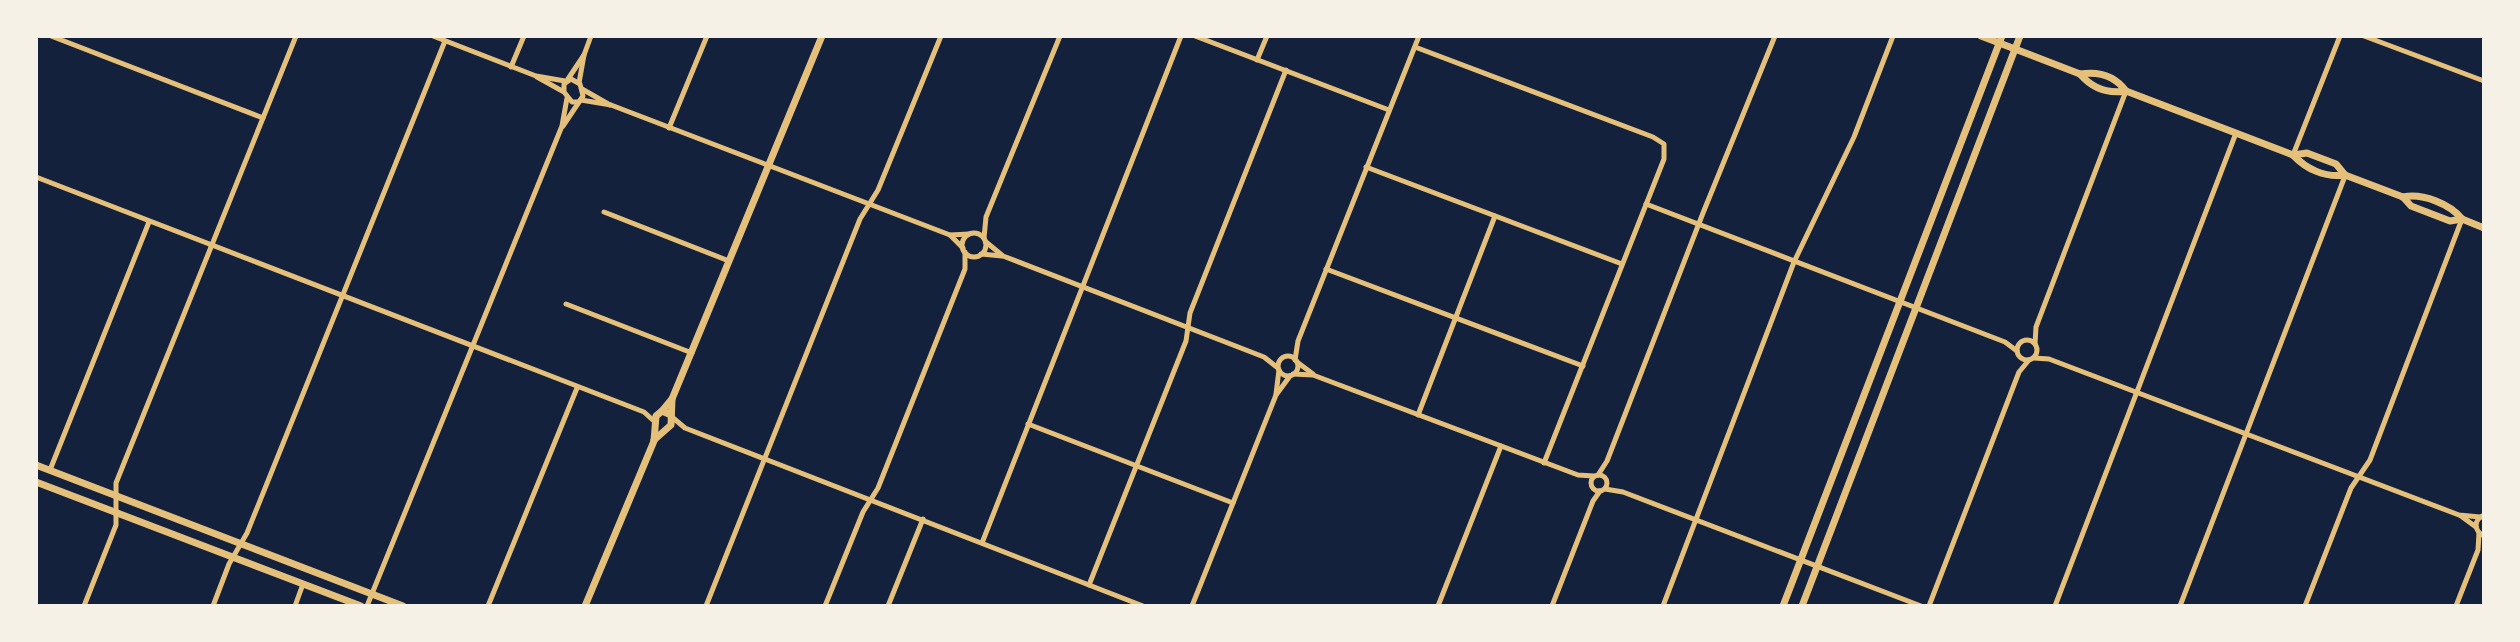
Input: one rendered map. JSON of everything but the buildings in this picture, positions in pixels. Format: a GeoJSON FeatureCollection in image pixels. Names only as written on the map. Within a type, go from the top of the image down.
{"type":"FeatureCollection","features":[{"type":"Feature","properties":{"kind":"main road"},"geometry":{"type":"LineString","coordinates":[[654,441],[655,423],[672,399],[692,353],[822,36]]}},
{"type":"Feature","properties":{"kind":"main road"},"geometry":{"type":"LineString","coordinates":[[1981,36],[2000,39],[2015,49],[2080,74],[2089,84],[2114,93],[2126,91],[2293,155],[2302,165],[2332,177],[2345,175],[2403,197],[2411,206],[2450,221],[2462,219],[2484,228]]}},
{"type":"Feature","properties":{"kind":"main road"},"geometry":{"type":"LineString","coordinates":[[1802,606],[2020,36]]}},
{"type":"Feature","properties":{"kind":"main road"},"geometry":{"type":"LineString","coordinates":[[1783,606],[2000,39]]}},
{"type":"Feature","properties":{"kind":"main road"},"geometry":{"type":"LineString","coordinates":[[2080,74],[2095,72],[2118,81],[2126,91]]}},
{"type":"Feature","properties":{"kind":"main road"},"geometry":{"type":"LineString","coordinates":[[2293,155],[2307,153],[2336,164],[2345,175]]}},
{"type":"Feature","properties":{"kind":"main road"},"geometry":{"type":"LineString","coordinates":[[585,606],[654,441],[672,422],[672,399]]}},
{"type":"Feature","properties":{"kind":"main road"},"geometry":{"type":"LineString","coordinates":[[660,412],[671,416]]}},
{"type":"Feature","properties":{"kind":"main road"},"geometry":{"type":"LineString","coordinates":[[655,423],[665,428]]}},
{"type":"Feature","properties":{"kind":"main road"},"geometry":{"type":"LineString","coordinates":[[36,465],[403,606]]}},
{"type":"Feature","properties":{"kind":"main road"},"geometry":{"type":"LineString","coordinates":[[36,482],[364,606]]}},
{"type":"Feature","properties":{"kind":"street"},"geometry":{"type":"LineString","coordinates":[[51,36],[263,118]]}},
{"type":"Feature","properties":{"kind":"street"},"geometry":{"type":"LineString","coordinates":[[84,606],[116,525],[116,483],[296,36]]}},
{"type":"Feature","properties":{"kind":"street"},"geometry":{"type":"LineString","coordinates":[[433,36],[536,76],[574,79],[611,105],[950,235],[971,234],[985,240],[1003,256]]}},
{"type":"Feature","properties":{"kind":"street"},"geometry":{"type":"LineString","coordinates":[[511,67],[524,36]]}},
{"type":"Feature","properties":{"kind":"street"},"geometry":{"type":"LineString","coordinates":[[364,606],[372,594],[562,126],[580,101],[584,55],[591,36]]}},
{"type":"Feature","properties":{"kind":"street"},"geometry":{"type":"LineString","coordinates":[[669,128],[707,36]]}},
{"type":"Feature","properties":{"kind":"street"},"geometry":{"type":"LineString","coordinates":[[706,606],[860,219],[878,190],[941,36]]}},
{"type":"Feature","properties":{"kind":"street"},"geometry":{"type":"LineString","coordinates":[[965,269],[964,240],[986,217],[1060,36]]}},
{"type":"Feature","properties":{"kind":"street"},"geometry":{"type":"LineString","coordinates":[[982,543],[1181,36]]}},
{"type":"Feature","properties":{"kind":"street"},"geometry":{"type":"LineString","coordinates":[[1195,36],[1389,110]]}},
{"type":"Feature","properties":{"kind":"street"},"geometry":{"type":"LineString","coordinates":[[1257,60],[1267,36]]}},
{"type":"Feature","properties":{"kind":"street"},"geometry":{"type":"LineString","coordinates":[[1192,606],[1276,395],[1297,369],[1298,341],[1419,36]]}},
{"type":"Feature","properties":{"kind":"street"},"geometry":{"type":"LineString","coordinates":[[1552,606],[1593,501],[1604,485],[1607,461],[1775,36]]}},
{"type":"Feature","properties":{"kind":"street"},"geometry":{"type":"LineString","coordinates":[[1663,606],[1794,262],[1858,127],[1893,36]]}},
{"type":"Feature","properties":{"kind":"street"},"geometry":{"type":"LineString","coordinates":[[2293,155],[2340,36]]}},
{"type":"Feature","properties":{"kind":"street"},"geometry":{"type":"LineString","coordinates":[[2364,36],[2484,81]]}},
{"type":"Feature","properties":{"kind":"street"},"geometry":{"type":"LineString","coordinates":[[213,606],[445,41]]}},
{"type":"Feature","properties":{"kind":"street"},"geometry":{"type":"LineString","coordinates":[[1415,47],[1663,142],[1664,159],[1544,463]]}},
{"type":"Feature","properties":{"kind":"street"},"geometry":{"type":"LineString","coordinates":[[562,126],[566,80],[584,55]]}},
{"type":"Feature","properties":{"kind":"street"},"geometry":{"type":"LineString","coordinates":[[1089,585],[1186,341],[1190,313],[1286,70]]}},
{"type":"Feature","properties":{"kind":"street"},"geometry":{"type":"LineString","coordinates":[[536,76],[572,102],[611,105]]}},
{"type":"Feature","properties":{"kind":"street"},"geometry":{"type":"LineString","coordinates":[[1929,606],[2019,372],[2031,359],[2036,346],[2036,327],[2126,91]]}},
{"type":"Feature","properties":{"kind":"street"},"geometry":{"type":"LineString","coordinates":[[2055,606],[2236,133]]}},
{"type":"Feature","properties":{"kind":"street"},"geometry":{"type":"LineString","coordinates":[[1366,167],[1622,264]]}},
{"type":"Feature","properties":{"kind":"street"},"geometry":{"type":"LineString","coordinates":[[2180,606],[2345,175]]}},
{"type":"Feature","properties":{"kind":"street"},"geometry":{"type":"LineString","coordinates":[[36,177],[577,388],[644,412],[660,412]]}},
{"type":"Feature","properties":{"kind":"street"},"geometry":{"type":"LineString","coordinates":[[1646,204],[2005,342],[2018,354],[2031,359],[2049,359],[2461,516],[2480,532]]}},
{"type":"Feature","properties":{"kind":"street"},"geometry":{"type":"LineString","coordinates":[[604,212],[729,261]]}},
{"type":"Feature","properties":{"kind":"street"},"geometry":{"type":"LineString","coordinates":[[1418,415],[1495,216]]}},
{"type":"Feature","properties":{"kind":"street"},"geometry":{"type":"LineString","coordinates":[[825,606],[863,512],[878,488],[965,269],[985,249],[986,217]]}},
{"type":"Feature","properties":{"kind":"street"},"geometry":{"type":"LineString","coordinates":[[2305,606],[2351,488],[2370,460],[2462,219]]}},
{"type":"Feature","properties":{"kind":"street"},"geometry":{"type":"LineString","coordinates":[[50,470],[149,222]]}},
{"type":"Feature","properties":{"kind":"street"},"geometry":{"type":"LineString","coordinates":[[950,235],[964,250],[978,255],[1003,256],[1264,357],[1283,375],[1313,375]]}},
{"type":"Feature","properties":{"kind":"street"},"geometry":{"type":"LineString","coordinates":[[1326,269],[1583,366]]}},
{"type":"Feature","properties":{"kind":"street"},"geometry":{"type":"LineString","coordinates":[[566,304],[692,353]]}},
{"type":"Feature","properties":{"kind":"street"},"geometry":{"type":"LineString","coordinates":[[2019,372],[2018,354],[2023,341],[2036,327]]}},
{"type":"Feature","properties":{"kind":"street"},"geometry":{"type":"LineString","coordinates":[[1276,395],[1278,369],[1298,341]]}},
{"type":"Feature","properties":{"kind":"street"},"geometry":{"type":"LineString","coordinates":[[2005,342],[2023,341],[2036,346],[2049,359]]}},
{"type":"Feature","properties":{"kind":"street"},"geometry":{"type":"LineString","coordinates":[[1264,357],[1284,357],[1296,361],[1313,375],[1544,463],[1581,476],[1596,476],[1604,485]]}},
{"type":"Feature","properties":{"kind":"street"},"geometry":{"type":"LineString","coordinates":[[488,606],[577,388]]}},
{"type":"Feature","properties":{"kind":"street"},"geometry":{"type":"LineString","coordinates":[[644,412],[655,423]]}},
{"type":"Feature","properties":{"kind":"street"},"geometry":{"type":"LineString","coordinates":[[671,416],[685,428],[1143,606]]}},
{"type":"Feature","properties":{"kind":"street"},"geometry":{"type":"LineString","coordinates":[[1028,424],[1233,503]]}},
{"type":"Feature","properties":{"kind":"street"},"geometry":{"type":"LineString","coordinates":[[665,428],[685,428]]}},
{"type":"Feature","properties":{"kind":"street"},"geometry":{"type":"LineString","coordinates":[[1438,606],[1501,446]]}},
{"type":"Feature","properties":{"kind":"street"},"geometry":{"type":"LineString","coordinates":[[1593,501],[1592,486],[1607,461]]}},
{"type":"Feature","properties":{"kind":"street"},"geometry":{"type":"LineString","coordinates":[[1581,476],[1592,486],[1604,485],[1921,606]]}},
{"type":"Feature","properties":{"kind":"street"},"geometry":{"type":"LineString","coordinates":[[2456,606],[2478,550],[2482,516],[2461,516]]}},
{"type":"Feature","properties":{"kind":"street"},"geometry":{"type":"LineString","coordinates":[[888,606],[923,519]]}},
{"type":"Feature","properties":{"kind":"street"},"geometry":{"type":"LineString","coordinates":[[2478,550],[2484,544]]}},
{"type":"Feature","properties":{"kind":"street"},"geometry":{"type":"LineString","coordinates":[[295,606],[303,584]]}}]}
